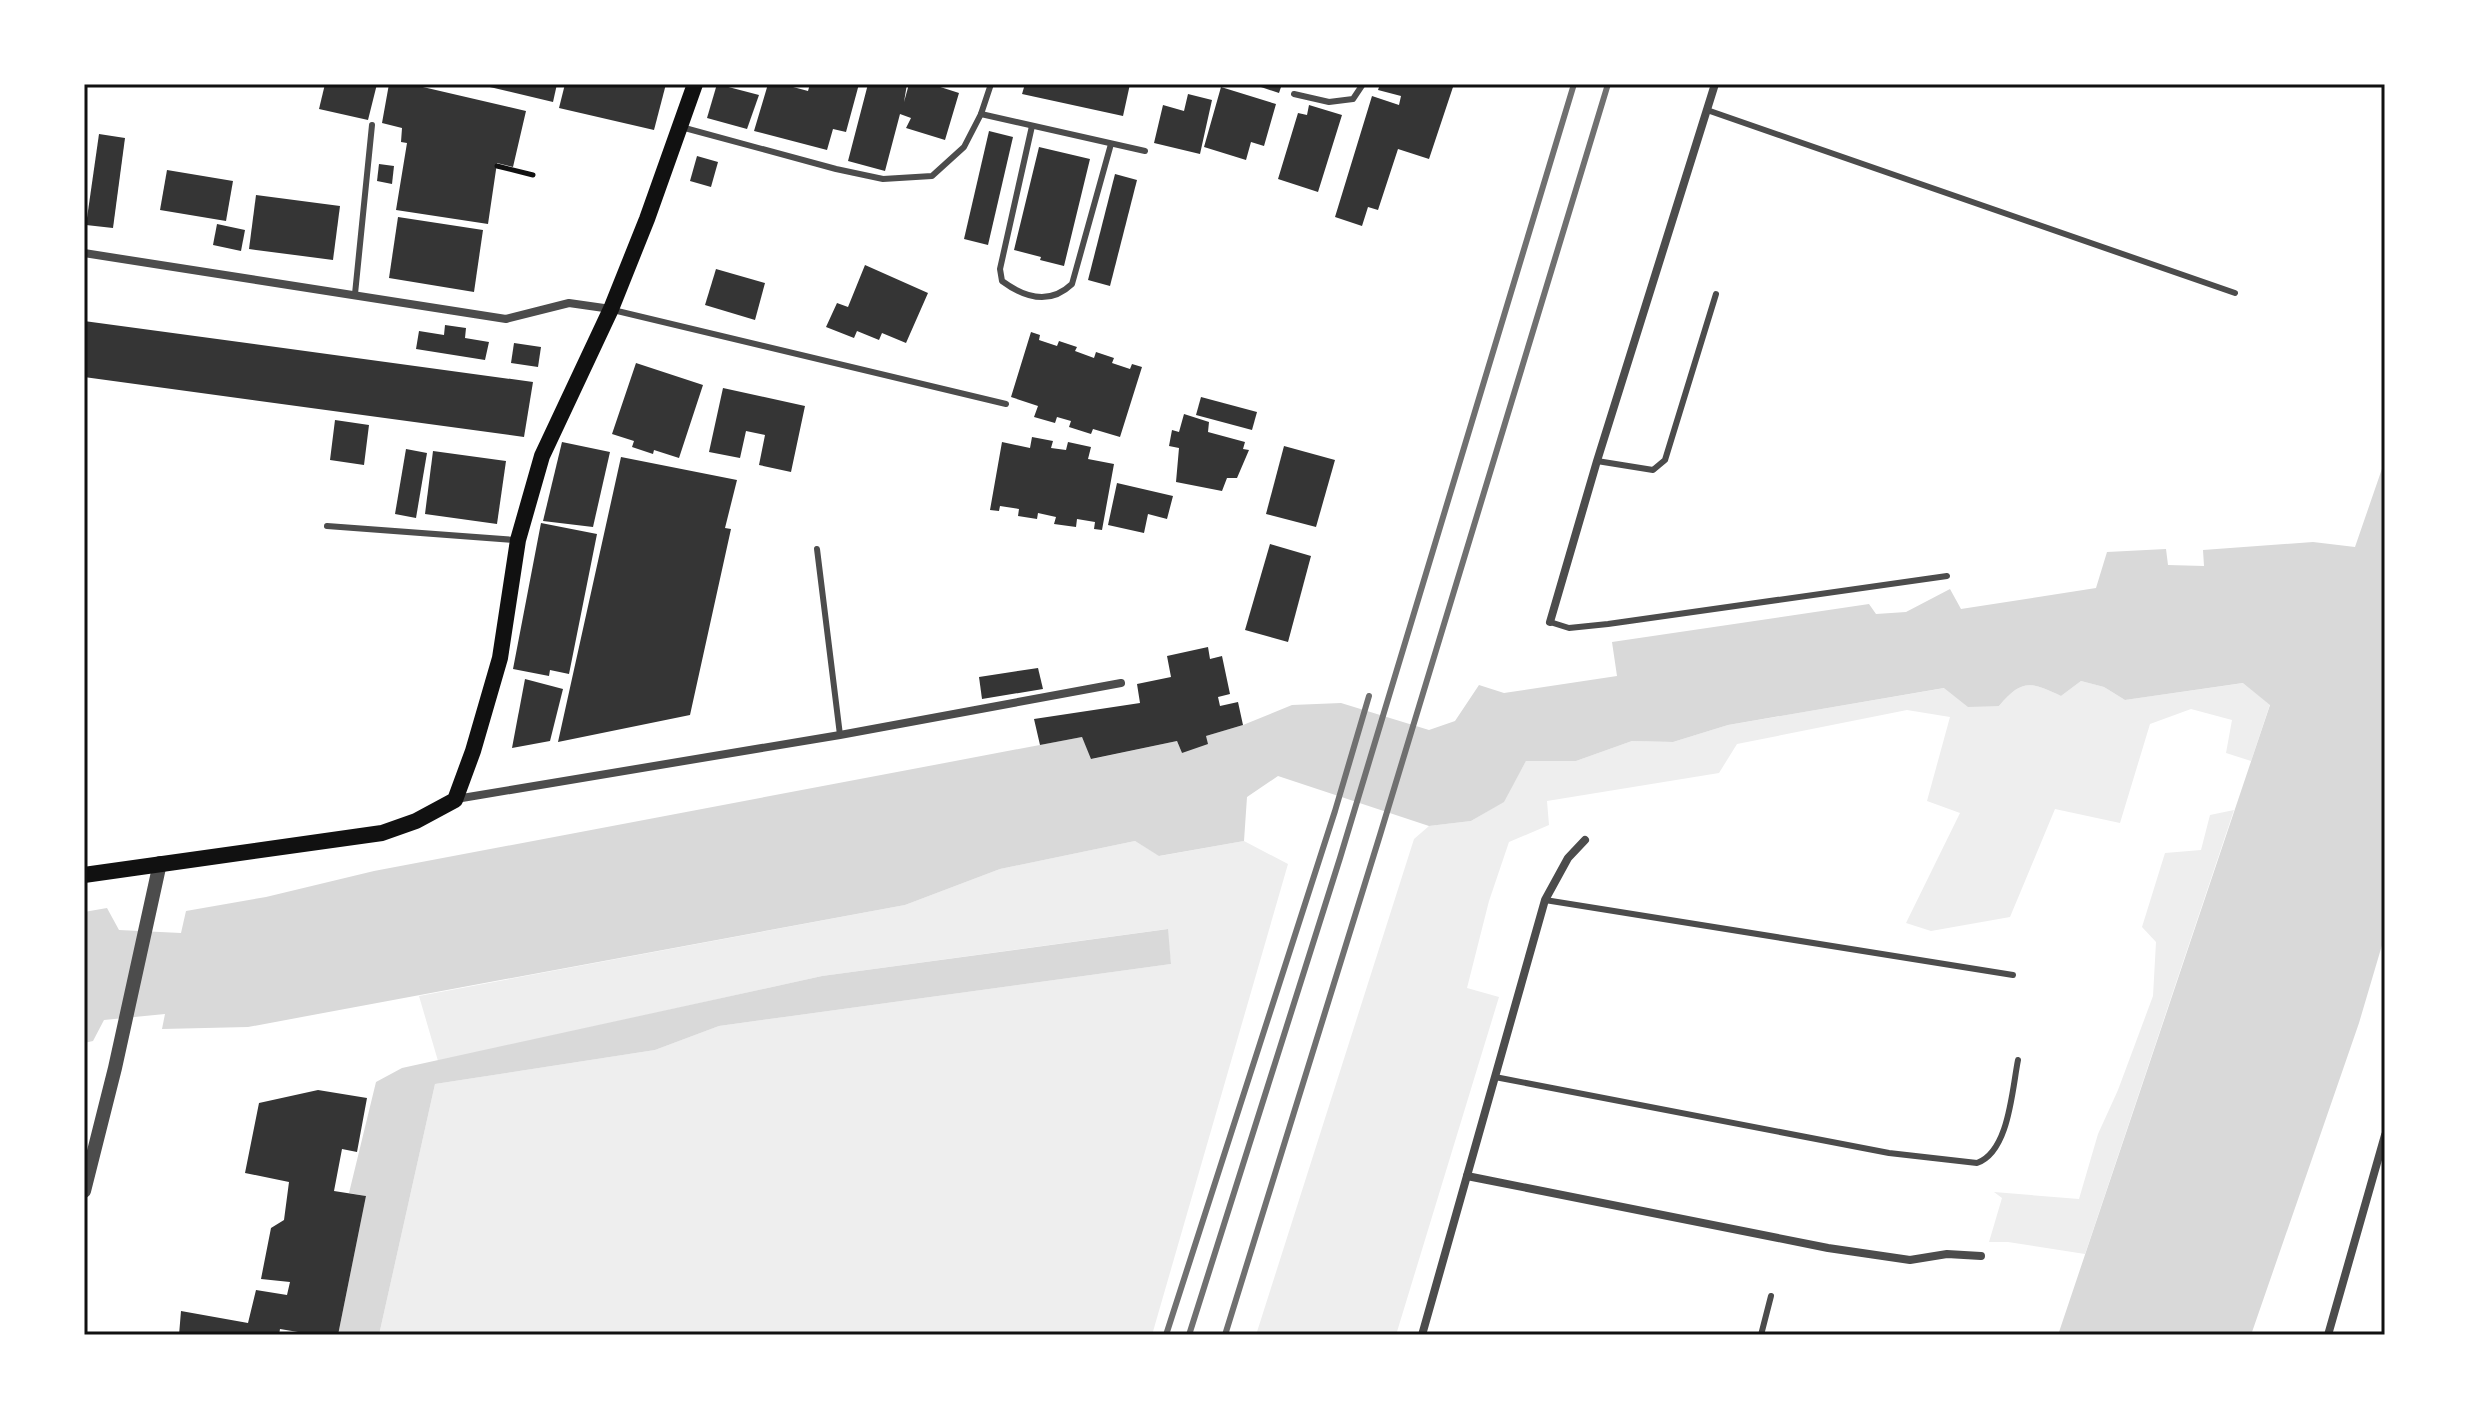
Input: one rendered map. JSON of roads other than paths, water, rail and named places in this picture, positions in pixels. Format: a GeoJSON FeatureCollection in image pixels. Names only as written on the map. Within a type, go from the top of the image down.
{"type":"FeatureCollection","features":[{"type":"Feature","properties":{"kind":"main road"},"geometry":{"type":"LineString","coordinates":[[84,875],[382,833],[416,821],[455,800],[500,658],[518,540],[542,456],[611,309],[695,84]]}},
{"type":"Feature","properties":{"kind":"street"},"geometry":{"type":"LineString","coordinates":[[1550,622],[1715,84]]}},
{"type":"Feature","properties":{"kind":"street"},"geometry":{"type":"LineString","coordinates":[[84,253],[506,319],[569,303],[611,309]]}},
{"type":"Feature","properties":{"kind":"street"},"geometry":{"type":"LineString","coordinates":[[455,800],[840,735],[1121,683]]}},
{"type":"Feature","properties":{"kind":"street"},"geometry":{"type":"LineString","coordinates":[[1422,1335],[1545,900],[1568,858],[1585,840]]}},
{"type":"Feature","properties":{"kind":"street"},"geometry":{"type":"LineString","coordinates":[[84,1191],[115,1068],[160,863]]}},
{"type":"Feature","properties":{"kind":"street"},"geometry":{"type":"LineString","coordinates":[[2328,1335],[2385,1135]]}},
{"type":"Feature","properties":{"kind":"street"},"geometry":{"type":"LineString","coordinates":[[1467,1176],[1828,1248],[1910,1260],[1947,1254],[1981,1256]]}},
{"type":"Feature","properties":{"kind":"lane"},"geometry":{"type":"LineString","coordinates":[[681,127],[883,179],[932,176],[964,147],[981,114],[991,84]]}},
{"type":"Feature","properties":{"kind":"lane"},"geometry":{"type":"LineString","coordinates":[[1294,94],[1329,102],[1353,99],[1363,84]]}},
{"type":"Feature","properties":{"kind":"lane"},"geometry":{"type":"LineString","coordinates":[[1707,110],[2235,293]]}},
{"type":"Feature","properties":{"kind":"lane"},"geometry":{"type":"LineString","coordinates":[[981,114],[1145,151]]}},
{"type":"Feature","properties":{"kind":"lane"},"geometry":{"type":"LineString","coordinates":[[355,294],[372,125]]}},
{"type":"Feature","properties":{"kind":"lane"},"geometry":{"type":"LineString","coordinates":[[1032,126],[1000,269],[1002,281],[1016,292],[1042,299],[1062,293],[1072,284],[1111,144]]}},
{"type":"Feature","properties":{"kind":"lane"},"geometry":{"type":"LineString","coordinates":[[1597,461],[1653,470],[1665,460],[1716,294]]}},
{"type":"Feature","properties":{"kind":"lane"},"geometry":{"type":"LineString","coordinates":[[611,309],[1006,404]]}},
{"type":"Feature","properties":{"kind":"lane"},"geometry":{"type":"LineString","coordinates":[[327,526],[518,540]]}},
{"type":"Feature","properties":{"kind":"lane"},"geometry":{"type":"LineString","coordinates":[[817,549],[840,735]]}},
{"type":"Feature","properties":{"kind":"lane"},"geometry":{"type":"LineString","coordinates":[[1550,622],[1569,628],[1608,624],[1947,576]]}},
{"type":"Feature","properties":{"kind":"lane"},"geometry":{"type":"LineString","coordinates":[[1545,900],[2013,975]]}},
{"type":"Feature","properties":{"kind":"lane"},"geometry":{"type":"LineString","coordinates":[[1495,1077],[1889,1153],[1977,1163],[1989,1157],[1999,1146],[2018,1060]]}},
{"type":"Feature","properties":{"kind":"lane"},"geometry":{"type":"LineString","coordinates":[[1761,1335],[1771,1296]]}},
{"type":"Feature","properties":{"kind":"railway"},"geometry":{"type":"LineString","coordinates":[[1189,1335],[1340,858],[1574,84]]}},
{"type":"Feature","properties":{"kind":"railway"},"geometry":{"type":"LineString","coordinates":[[1225,1335],[1608,84]]}},
{"type":"Feature","properties":{"kind":"railway"},"geometry":{"type":"LineString","coordinates":[[1166,1335],[1335,811],[1369,696]]}}]}
